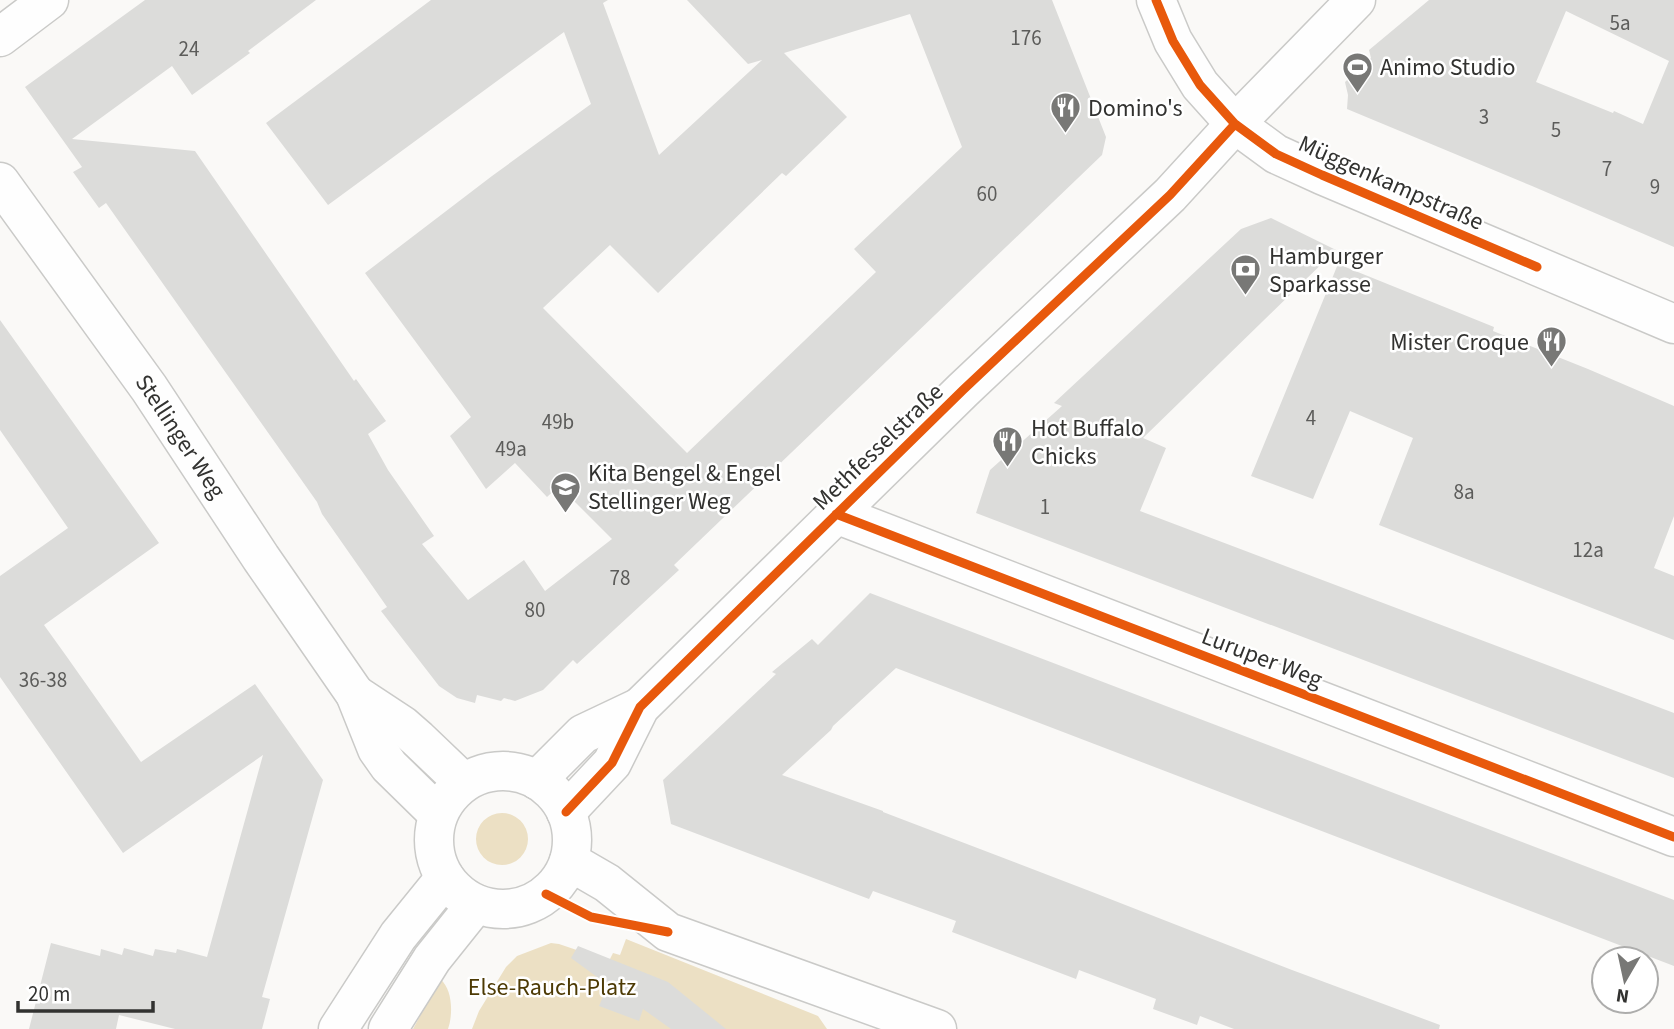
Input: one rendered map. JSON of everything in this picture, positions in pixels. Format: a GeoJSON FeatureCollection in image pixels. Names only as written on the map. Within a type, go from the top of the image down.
{"type":"FeatureCollection","features":[{"type":"Feature","properties":{"kind":"street"},"geometry":{"type":"LineString","coordinates":[[0,37],[49,0]]}},
{"type":"Feature","properties":{"kind":"street","name":"Müggenkampstraße"},"geometry":{"type":"LineString","coordinates":[[1156,0],[1173,41],[1200,85],[1235,124],[1276,154],[1322,176],[1674,324]]}},
{"type":"Feature","properties":{"kind":"street","name":"Methfesselstraße"},"geometry":{"type":"LineString","coordinates":[[566,811],[612,762],[640,707],[1009,346],[1170,195],[1356,0]]}},
{"type":"Feature","properties":{"kind":"street","name":"Stellinger Weg"},"geometry":{"type":"LineString","coordinates":[[0,182],[149,388],[268,569],[355,694],[377,749],[389,766],[438,814]]}},
{"type":"Feature","properties":{"kind":"street","name":"Luruper Weg"},"geometry":{"type":"LineString","coordinates":[[836,514],[1674,837]]}},
{"type":"Feature","properties":{"kind":"street","name":"Stellinger Weg"},"geometry":{"type":"LineString","coordinates":[[355,694],[402,725],[463,782]]}},
{"type":"Feature","properties":{"kind":"street","name":"Methfesselstraße"},"geometry":{"type":"LineString","coordinates":[[537,779],[583,734],[640,707]]}},
{"type":"Feature","properties":{"kind":"street"},"geometry":{"type":"LineString","coordinates":[[519,772],[537,779],[557,796],[566,811],[572,836],[565,871],[554,887],[538,900],[528,904],[497,909],[476,904],[462,896],[439,868],[433,847],[438,814],[451,793],[463,782],[480,774],[519,772]]}},
{"type":"Feature","properties":{"kind":"street"},"geometry":{"type":"LineString","coordinates":[[569,861],[607,883],[668,932],[913,1025]]}},
{"type":"Feature","properties":{"kind":"street"},"geometry":{"type":"LineString","coordinates":[[338,1029],[398,936],[445,878]]}},
{"type":"Feature","properties":{"kind":"street"},"geometry":{"type":"LineString","coordinates":[[388,1029],[432,959],[476,904]]}},
{"type":"Feature","properties":{"kind":"green space"},"geometry":{"type":"Polygon","coordinates":[[[502,813],[521,820],[528,839],[521,858],[502,865],[483,858],[476,839],[483,820],[502,813]]]}},
{"type":"Feature","properties":{"kind":"green space","name":"Else-Rauch-Platz"},"geometry":{"type":"Polygon","coordinates":[[[626,939],[818,1016],[827,1029],[472,1029],[479,1011],[506,967],[517,956],[551,943],[609,961],[613,953],[620,955],[626,939]]]}},
{"type":"Feature","properties":{"kind":"green space"},"geometry":{"type":"Polygon","coordinates":[[[440,979],[451,1002],[448,1029],[413,1029],[440,979]]]}},
{"type":"Feature","properties":{"kind":"building"},"geometry":{"type":"Polygon","coordinates":[[[145,0],[316,0],[192,95],[172,66],[72,139],[195,151],[354,381],[356,379],[386,421],[368,434],[388,470],[434,536],[422,544],[468,600],[524,560],[545,591],[612,539],[559,486],[547,497],[515,463],[486,489],[450,436],[471,417],[365,273],[591,104],[564,32],[328,205],[266,123],[431,0],[608,0],[603,3],[659,155],[762,60],[748,64],[687,0],[1052,0],[1106,137],[1102,155],[674,565],[679,570],[577,664],[573,660],[543,690],[515,701],[504,698],[501,701],[477,695],[475,703],[457,698],[439,686],[381,611],[387,607],[322,514],[317,502],[106,203],[99,208],[73,172],[82,167],[25,87],[145,0]],[[910,14],[784,53],[847,117],[786,176],[782,173],[658,293],[610,245],[543,308],[687,453],[876,272],[854,249],[962,147],[910,14]]]}},
{"type":"Feature","properties":{"kind":"building"},"geometry":{"type":"Polygon","coordinates":[[[1429,0],[1674,0],[1674,247],[1347,109],[1345,82],[1371,58],[1369,50],[1429,0]],[[1566,11],[1536,82],[1643,124],[1669,61],[1566,11]]]}},
{"type":"Feature","properties":{"kind":"building"},"geometry":{"type":"Polygon","coordinates":[[[1271,218],[1336,250],[1143,438],[1166,448],[1140,511],[1674,713],[1674,778],[976,513],[990,470],[1062,406],[1054,403],[1241,229],[1271,218]]]}},
{"type":"Feature","properties":{"kind":"building"},"geometry":{"type":"Polygon","coordinates":[[[1338,264],[1494,327],[1493,331],[1674,406],[1674,516],[1654,568],[1674,576],[1674,640],[1379,525],[1413,438],[1350,411],[1313,499],[1251,476],[1338,264]]]}},
{"type":"Feature","properties":{"kind":"building"},"geometry":{"type":"Polygon","coordinates":[[[0,320],[159,543],[44,625],[141,762],[255,684],[323,780],[262,997],[270,999],[262,1029],[175,1029],[119,1015],[116,1029],[29,1029],[51,943],[100,956],[101,949],[122,955],[124,948],[153,956],[155,949],[176,953],[177,949],[207,957],[263,755],[123,853],[0,677],[0,576],[68,528],[0,430],[0,320]]]}},
{"type":"Feature","properties":{"kind":"building"},"geometry":{"type":"Polygon","coordinates":[[[870,593],[1674,900],[1674,966],[1660,961],[1660,945],[1619,945],[896,668],[782,775],[883,811],[1440,1025],[1439,1029],[1234,1029],[1200,1016],[1197,1025],[1153,1009],[1156,999],[1079,970],[1076,979],[952,932],[956,921],[873,891],[869,899],[671,824],[663,780],[776,674],[772,672],[812,639],[818,645],[870,593]]]}},
{"type":"Feature","properties":{"kind":"building"},"geometry":{"type":"Polygon","coordinates":[[[578,946],[668,982],[726,1029],[671,1029],[643,1009],[639,1021],[599,1006],[608,985],[571,958],[578,946]]]}},
{"type":"Feature","properties":{"kind":"cycle path"},"geometry":{"type":"LineString","coordinates":[[1156,0],[1173,41],[1200,85],[1235,124],[1276,154],[1537,267]]}},
{"type":"Feature","properties":{"kind":"cycle path"},"geometry":{"type":"LineString","coordinates":[[566,812],[612,763],[640,707],[963,390],[1170,195],[1235,124]]}},
{"type":"Feature","properties":{"kind":"cycle path"},"geometry":{"type":"LineString","coordinates":[[836,514],[1674,837]]}},
{"type":"Feature","properties":{"kind":"cycle path"},"geometry":{"type":"LineString","coordinates":[[546,894],[591,917],[668,932]]}},
{"type":"Feature","properties":{"kind":"place","name":"Animo Studio"},"geometry":{"type":"Point","coordinates":[1357,94]}},
{"type":"Feature","properties":{"kind":"place","name":"Domino's"},"geometry":{"type":"Point","coordinates":[1065,135]}},
{"type":"Feature","properties":{"kind":"place","name":"Hamburger Sparkasse"},"geometry":{"type":"Point","coordinates":[1246,297]}},
{"type":"Feature","properties":{"kind":"place","name":"Mister Croque"},"geometry":{"type":"Point","coordinates":[1552,369]}},
{"type":"Feature","properties":{"kind":"place","name":"Hot Buffalo Chicks"},"geometry":{"type":"Point","coordinates":[1008,469]}},
{"type":"Feature","properties":{"kind":"place","name":"Kita Bengel & Engel Stellinger Weg"},"geometry":{"type":"Point","coordinates":[565,514]}}]}
